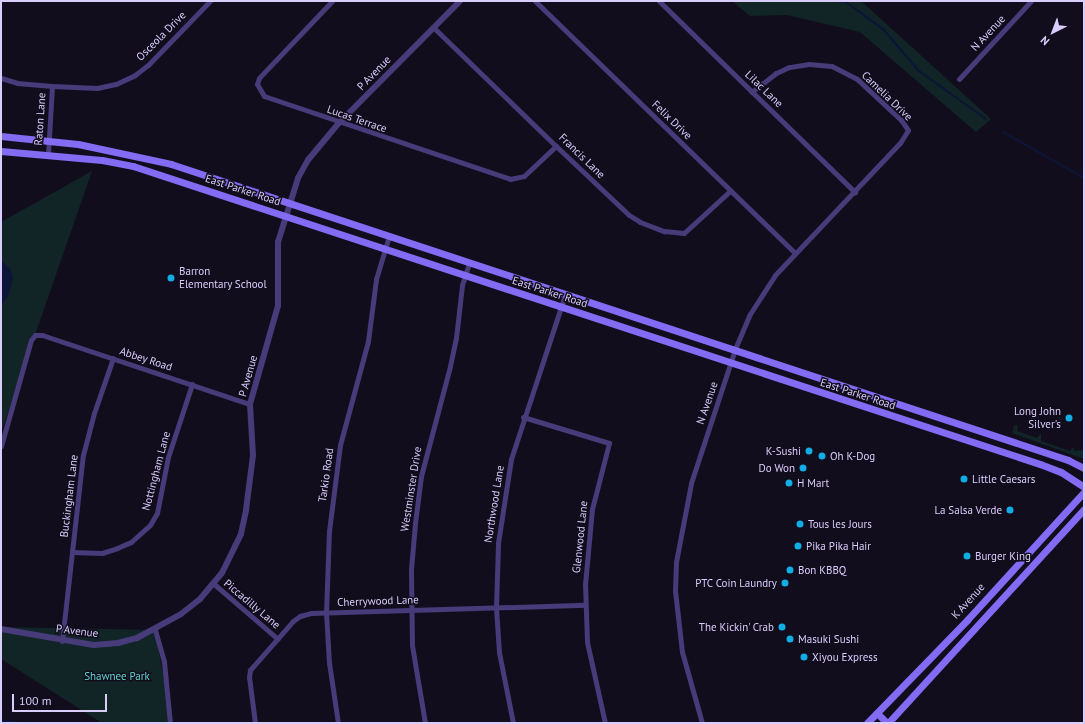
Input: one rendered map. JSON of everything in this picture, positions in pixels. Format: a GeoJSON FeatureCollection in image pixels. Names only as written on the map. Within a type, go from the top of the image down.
{"type":"FeatureCollection","features":[{"type":"Feature","properties":{"kind":"main road","name":"East Parker Road"},"geometry":{"type":"LineString","coordinates":[[1,136],[48,140],[166,162],[290,202],[565,295],[735,349],[1004,438],[1068,460],[1084,468]]}},
{"type":"Feature","properties":{"kind":"main road","name":"East Parker Road"},"geometry":{"type":"LineString","coordinates":[[1,151],[102,160],[133,166],[920,426],[1055,469],[1084,487]]}},
{"type":"Feature","properties":{"kind":"main road"},"geometry":{"type":"LineString","coordinates":[[637,332],[641,319]]}},
{"type":"Feature","properties":{"kind":"main road"},"geometry":{"type":"LineString","coordinates":[[838,399],[843,385]]}},
{"type":"Feature","properties":{"kind":"main road"},"geometry":{"type":"LineString","coordinates":[[920,426],[924,412]]}},
{"type":"Feature","properties":{"kind":"main road"},"geometry":{"type":"LineString","coordinates":[[1000,452],[1004,438]]}},
{"type":"Feature","properties":{"kind":"main road","name":"K Avenue"},"geometry":{"type":"LineString","coordinates":[[867,723],[967,620],[1084,492]]}},
{"type":"Feature","properties":{"kind":"main road"},"geometry":{"type":"LineString","coordinates":[[877,713],[888,723],[1084,509]]}},
{"type":"Feature","properties":{"kind":"main road"},"geometry":{"type":"LineString","coordinates":[[967,620],[976,627]]}},
{"type":"Feature","properties":{"kind":"street","name":"Osceola Drive"},"geometry":{"type":"LineString","coordinates":[[1,78],[17,83],[52,86],[97,88],[116,84],[135,75],[210,1]]}},
{"type":"Feature","properties":{"kind":"street","name":"Lucas Terrace"},"geometry":{"type":"LineString","coordinates":[[332,1],[265,71],[257,84],[259,91],[270,100],[338,124],[510,179],[524,176],[556,146]]}},
{"type":"Feature","properties":{"kind":"street","name":"P Avenue"},"geometry":{"type":"LineString","coordinates":[[1,629],[23,631],[62,641],[94,645],[118,643],[155,630],[181,614],[214,584],[233,553],[246,510],[254,447],[250,404],[278,306],[278,242],[285,216],[305,164],[338,124],[460,1]]}},
{"type":"Feature","properties":{"kind":"street","name":"Felix Drive"},"geometry":{"type":"LineString","coordinates":[[535,1],[795,253]]}},
{"type":"Feature","properties":{"kind":"street","name":"Lilac Lane"},"geometry":{"type":"LineString","coordinates":[[659,1],[855,192]]}},
{"type":"Feature","properties":{"kind":"street","name":"N Avenue"},"geometry":{"type":"LineString","coordinates":[[959,79],[1031,1]]}},
{"type":"Feature","properties":{"kind":"street","name":"Francis Lane"},"geometry":{"type":"LineString","coordinates":[[434,27],[629,215],[664,231],[684,233],[730,191]]}},
{"type":"Feature","properties":{"kind":"street","name":"Camelia Drive"},"geometry":{"type":"LineString","coordinates":[[752,92],[776,72],[789,67],[817,64],[841,70],[857,79],[907,127],[907,134],[900,143]]}},
{"type":"Feature","properties":{"kind":"street","name":"Raton Lane"},"geometry":{"type":"LineString","coordinates":[[48,154],[52,86]]}},
{"type":"Feature","properties":{"kind":"street","name":"N Avenue"},"geometry":{"type":"LineString","coordinates":[[702,723],[682,652],[675,591],[676,562],[691,483],[735,349],[762,292],[795,253],[855,192],[900,143]]}},
{"type":"Feature","properties":{"kind":"street","name":"Tarkio Road"},"geometry":{"type":"LineString","coordinates":[[338,723],[329,663],[326,613],[329,531],[340,445],[368,341],[376,279],[389,236]]}},
{"type":"Feature","properties":{"kind":"street","name":"Westminster Drive"},"geometry":{"type":"LineString","coordinates":[[424,723],[412,645],[411,569],[421,476],[453,352],[465,276],[469,263]]}},
{"type":"Feature","properties":{"kind":"street","name":"Northwood Lane"},"geometry":{"type":"LineString","coordinates":[[513,723],[500,658],[496,608],[498,543],[503,497],[523,417],[565,295]]}},
{"type":"Feature","properties":{"kind":"street","name":"Abbey Road"},"geometry":{"type":"LineString","coordinates":[[1,446],[31,340],[35,335],[42,335],[250,404]]}},
{"type":"Feature","properties":{"kind":"street","name":"Buckingham Lane"},"geometry":{"type":"LineString","coordinates":[[62,641],[84,455],[94,413],[113,358]]}},
{"type":"Feature","properties":{"kind":"street","name":"Nottingham Lane"},"geometry":{"type":"LineString","coordinates":[[72,552],[102,553],[117,548],[131,542],[150,525],[156,513],[168,457],[192,384]]}},
{"type":"Feature","properties":{"kind":"street","name":"Glenwood Lane"},"geometry":{"type":"LineString","coordinates":[[523,417],[609,443],[592,509],[586,546],[585,605],[587,642],[605,723]]}},
{"type":"Feature","properties":{"kind":"street","name":"Piccadilly Lane"},"geometry":{"type":"LineString","coordinates":[[214,584],[278,639]]}},
{"type":"Feature","properties":{"kind":"street","name":"Cherrywood Lane"},"geometry":{"type":"LineString","coordinates":[[255,723],[249,677],[250,670],[300,616],[326,613],[585,605]]}},
{"type":"Feature","properties":{"kind":"street"},"geometry":{"type":"LineString","coordinates":[[155,630],[164,662],[170,723]]}},
{"type":"Feature","properties":{"kind":"green space"},"geometry":{"type":"Polygon","coordinates":[[[732,1],[861,1],[991,119],[976,132],[860,32],[787,15],[750,16],[732,1]]]}},
{"type":"Feature","properties":{"kind":"green space"},"geometry":{"type":"Polygon","coordinates":[[[92,171],[1,433],[1,222],[92,171]]]}},
{"type":"Feature","properties":{"kind":"green space"},"geometry":{"type":"Polygon","coordinates":[[[1018,425],[1017,431],[1037,438],[1041,433],[1041,441],[1070,451],[1073,447],[1075,451],[1084,450],[1084,459],[1012,433],[1014,426],[1018,425]]]}},
{"type":"Feature","properties":{"kind":"green space","name":"Shawnee Park"},"geometry":{"type":"Polygon","coordinates":[[[1,627],[155,630],[172,723],[102,723],[1,659],[1,627]]]}},
{"type":"Feature","properties":{"kind":"water"},"geometry":{"type":"Polygon","coordinates":[[[1,260],[11,270],[13,279],[8,296],[1,305],[1,260]]]}},
{"type":"Feature","properties":{"kind":"waterway"},"geometry":{"type":"LineString","coordinates":[[837,1],[846,2],[883,29],[919,71],[986,119]]}},
{"type":"Feature","properties":{"kind":"waterway"},"geometry":{"type":"LineString","coordinates":[[1003,132],[1084,178]]}},
{"type":"Feature","properties":{"kind":"waterway"},"geometry":{"type":"LineString","coordinates":[[1,720],[19,723]]}},
{"type":"Feature","properties":{"kind":"place","name":"Barron Elementary School"},"geometry":{"type":"Point","coordinates":[171,278]}},
{"type":"Feature","properties":{"kind":"place","name":"Long John Silver's"},"geometry":{"type":"Point","coordinates":[1069,418]}},
{"type":"Feature","properties":{"kind":"place","name":"K-Sushi"},"geometry":{"type":"Point","coordinates":[809,451]}},
{"type":"Feature","properties":{"kind":"place","name":"Oh K-Dog"},"geometry":{"type":"Point","coordinates":[822,456]}},
{"type":"Feature","properties":{"kind":"place","name":"Do Won"},"geometry":{"type":"Point","coordinates":[803,468]}},
{"type":"Feature","properties":{"kind":"place","name":"Little Caesars"},"geometry":{"type":"Point","coordinates":[964,479]}},
{"type":"Feature","properties":{"kind":"place","name":"H Mart"},"geometry":{"type":"Point","coordinates":[789,483]}},
{"type":"Feature","properties":{"kind":"place","name":"La Salsa Verde"},"geometry":{"type":"Point","coordinates":[1010,510]}},
{"type":"Feature","properties":{"kind":"place","name":"Tous les Jours"},"geometry":{"type":"Point","coordinates":[800,524]}},
{"type":"Feature","properties":{"kind":"place","name":"Pika Pika Hair"},"geometry":{"type":"Point","coordinates":[798,546]}},
{"type":"Feature","properties":{"kind":"place","name":"Burger King"},"geometry":{"type":"Point","coordinates":[967,556]}},
{"type":"Feature","properties":{"kind":"place","name":"Bon KBBQ"},"geometry":{"type":"Point","coordinates":[790,570]}},
{"type":"Feature","properties":{"kind":"place","name":"PTC Coin Laundry"},"geometry":{"type":"Point","coordinates":[785,583]}},
{"type":"Feature","properties":{"kind":"place","name":"The Kickin' Crab"},"geometry":{"type":"Point","coordinates":[782,627]}},
{"type":"Feature","properties":{"kind":"place","name":"Masuki Sushi"},"geometry":{"type":"Point","coordinates":[790,639]}},
{"type":"Feature","properties":{"kind":"place","name":"Xiyou Express"},"geometry":{"type":"Point","coordinates":[804,657]}}]}
